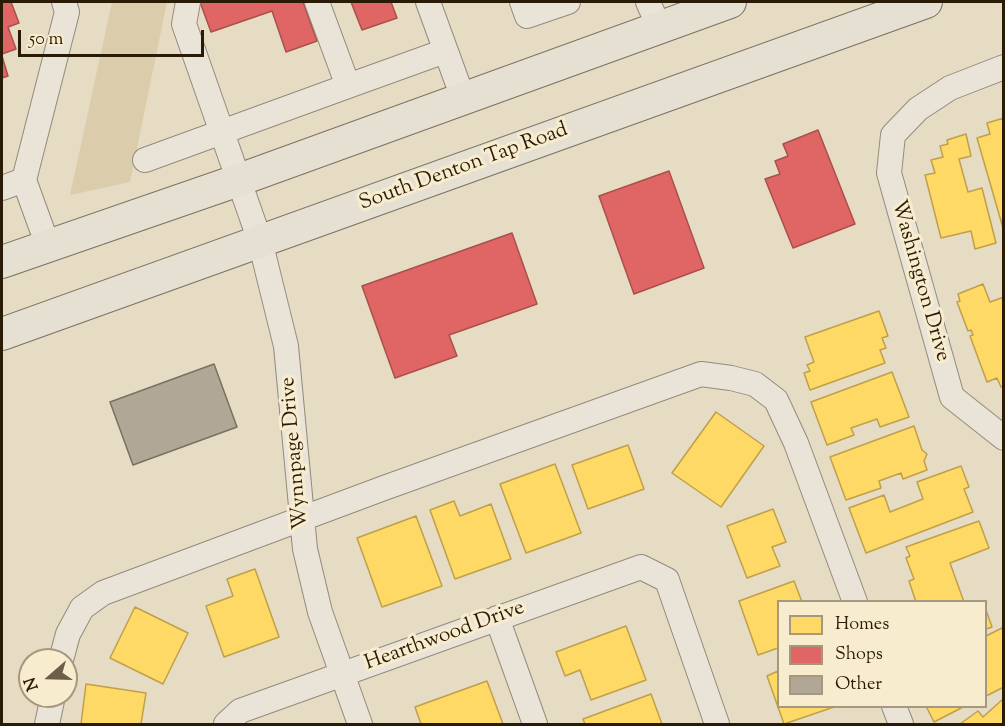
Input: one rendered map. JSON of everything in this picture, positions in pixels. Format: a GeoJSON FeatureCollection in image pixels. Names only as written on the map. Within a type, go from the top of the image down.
{"type":"FeatureCollection","features":[{"type":"Feature","properties":{"kind":"main road"},"geometry":{"type":"LineString","coordinates":[[2,262],[236,181],[462,98],[653,14],[730,2]]}},
{"type":"Feature","properties":{"kind":"main road","name":"South Denton Tap Road"},"geometry":{"type":"LineString","coordinates":[[2,334],[926,2]]}},
{"type":"Feature","properties":{"kind":"street"},"geometry":{"type":"LineString","coordinates":[[48,246],[13,184],[67,12],[64,2]]}},
{"type":"Feature","properties":{"kind":"street","name":"Wynnpage Drive"},"geometry":{"type":"LineString","coordinates":[[188,2],[184,24],[222,131],[236,181],[260,241],[286,346],[305,549],[320,612],[340,674],[360,724]]}},
{"type":"Feature","properties":{"kind":"street"},"geometry":{"type":"LineString","coordinates":[[317,2],[348,86]]}},
{"type":"Feature","properties":{"kind":"street"},"geometry":{"type":"LineString","coordinates":[[428,2],[462,98]]}},
{"type":"Feature","properties":{"kind":"street"},"geometry":{"type":"LineString","coordinates":[[522,2],[527,16],[568,2]]}},
{"type":"Feature","properties":{"kind":"street"},"geometry":{"type":"LineString","coordinates":[[145,160],[445,51]]}},
{"type":"Feature","properties":{"kind":"street","name":"Washington Drive"},"geometry":{"type":"LineString","coordinates":[[1004,67],[950,88],[918,110],[893,135],[889,173],[952,397],[1004,438]]}},
{"type":"Feature","properties":{"kind":"street"},"geometry":{"type":"LineString","coordinates":[[64,648],[68,634],[82,608],[103,593],[384,488],[701,374],[755,384],[776,400],[796,442],[854,600]]}},
{"type":"Feature","properties":{"kind":"street","name":"Hearthwood Drive"},"geometry":{"type":"LineString","coordinates":[[226,724],[240,711],[641,567],[667,580],[717,724]]}},
{"type":"Feature","properties":{"kind":"street"},"geometry":{"type":"LineString","coordinates":[[497,618],[535,724]]}},
{"type":"Feature","properties":{"kind":"street"},"geometry":{"type":"LineString","coordinates":[[46,724],[49,708]]}},
{"type":"Feature","properties":{"kind":"street"},"geometry":{"type":"LineString","coordinates":[[895,708],[901,724]]}},
{"type":"Feature","properties":{"kind":"shaded area"},"geometry":{"type":"Polygon","coordinates":[[[112,2],[167,2],[130,182],[70,195],[112,2]]]}},
{"type":"Feature","properties":{"kind":"building: Homes"},"geometry":{"type":"Polygon","coordinates":[[[1004,118],[1003,228],[977,138],[990,134],[987,123],[1004,118]]]}},
{"type":"Feature","properties":{"kind":"building: Homes"},"geometry":{"type":"Polygon","coordinates":[[[966,134],[971,156],[959,159],[968,192],[982,188],[996,243],[975,249],[971,231],[941,238],[925,175],[935,173],[931,160],[943,157],[940,146],[948,144],[947,140],[966,134]]]}},
{"type":"Feature","properties":{"kind":"building: Homes"},"geometry":{"type":"Polygon","coordinates":[[[983,284],[990,302],[1004,297],[1004,386],[1001,387],[997,378],[987,382],[970,336],[973,335],[971,330],[968,331],[957,302],[960,301],[958,294],[983,284]]]}},
{"type":"Feature","properties":{"kind":"building: Homes"},"geometry":{"type":"Polygon","coordinates":[[[879,311],[888,336],[882,338],[886,348],[880,350],[885,363],[810,390],[804,373],[810,371],[807,365],[814,362],[805,337],[879,311]]]}},
{"type":"Feature","properties":{"kind":"building: Homes"},"geometry":{"type":"Polygon","coordinates":[[[892,372],[909,417],[880,427],[877,419],[851,428],[854,435],[827,445],[811,402],[892,372]]]}},
{"type":"Feature","properties":{"kind":"building: Homes"},"geometry":{"type":"Polygon","coordinates":[[[716,412],[764,446],[721,507],[672,473],[716,412]]]}},
{"type":"Feature","properties":{"kind":"building: Homes"},"geometry":{"type":"Polygon","coordinates":[[[914,426],[922,450],[927,454],[924,461],[927,470],[903,479],[901,473],[879,481],[881,488],[846,500],[830,457],[914,426]]]}},
{"type":"Feature","properties":{"kind":"building: Homes"},"geometry":{"type":"Polygon","coordinates":[[[628,445],[644,489],[588,509],[572,465],[628,445]]]}},
{"type":"Feature","properties":{"kind":"building: Homes"},"geometry":{"type":"Polygon","coordinates":[[[555,464],[581,533],[526,553],[500,484],[555,464]]]}},
{"type":"Feature","properties":{"kind":"building: Homes"},"geometry":{"type":"Polygon","coordinates":[[[961,466],[969,487],[964,489],[973,512],[866,553],[849,508],[884,495],[890,512],[923,499],[917,482],[961,466]]]}},
{"type":"Feature","properties":{"kind":"building: Homes"},"geometry":{"type":"Polygon","coordinates":[[[454,501],[460,516],[491,504],[511,559],[455,579],[430,510],[454,501]]]}},
{"type":"Feature","properties":{"kind":"building: Homes"},"geometry":{"type":"Polygon","coordinates":[[[773,509],[786,542],[772,547],[780,566],[747,578],[727,526],[773,509]]]}},
{"type":"Feature","properties":{"kind":"building: Homes"},"geometry":{"type":"Polygon","coordinates":[[[416,516],[442,586],[382,607],[357,538],[416,516]]]}},
{"type":"Feature","properties":{"kind":"building: Homes"},"geometry":{"type":"Polygon","coordinates":[[[979,521],[989,548],[950,563],[963,600],[915,600],[909,581],[914,579],[906,558],[910,556],[906,547],[979,521]]]}},
{"type":"Feature","properties":{"kind":"building: Homes"},"geometry":{"type":"Polygon","coordinates":[[[255,569],[279,637],[224,657],[206,606],[233,596],[227,579],[255,569]]]}},
{"type":"Feature","properties":{"kind":"building: Homes"},"geometry":{"type":"Polygon","coordinates":[[[794,581],[801,600],[777,600],[777,648],[758,655],[739,601],[794,581]]]}},
{"type":"Feature","properties":{"kind":"building: Homes"},"geometry":{"type":"Polygon","coordinates":[[[135,607],[188,633],[163,684],[110,658],[135,607]]]}},
{"type":"Feature","properties":{"kind":"building: Homes"},"geometry":{"type":"Polygon","coordinates":[[[987,613],[992,627],[987,629],[987,613]]]}},
{"type":"Feature","properties":{"kind":"building: Homes"},"geometry":{"type":"Polygon","coordinates":[[[626,626],[646,680],[591,700],[580,670],[565,676],[556,652],[626,626]]]}},
{"type":"Feature","properties":{"kind":"building: Homes"},"geometry":{"type":"Polygon","coordinates":[[[1004,627],[1004,687],[987,696],[987,636],[1004,627]]]}},
{"type":"Feature","properties":{"kind":"building: Homes"},"geometry":{"type":"Polygon","coordinates":[[[777,671],[777,704],[767,676],[777,671]]]}},
{"type":"Feature","properties":{"kind":"building: Homes"},"geometry":{"type":"Polygon","coordinates":[[[487,681],[503,724],[421,724],[415,707],[487,681]]]}},
{"type":"Feature","properties":{"kind":"building: Homes"},"geometry":{"type":"Polygon","coordinates":[[[86,684],[146,693],[141,724],[81,724],[86,684]]]}},
{"type":"Feature","properties":{"kind":"building: Homes"},"geometry":{"type":"Polygon","coordinates":[[[651,694],[662,724],[585,724],[583,719],[651,694]]]}},
{"type":"Feature","properties":{"kind":"building: Homes"},"geometry":{"type":"Polygon","coordinates":[[[1003,699],[1004,724],[960,724],[978,711],[983,717],[1003,699]]]}},
{"type":"Feature","properties":{"kind":"building: Homes"},"geometry":{"type":"Polygon","coordinates":[[[778,708],[831,708],[784,724],[778,708]]]}},
{"type":"Feature","properties":{"kind":"building: Homes"},"geometry":{"type":"Polygon","coordinates":[[[927,708],[961,708],[934,722],[927,708]]]}},
{"type":"Feature","properties":{"kind":"building: Shops"},"geometry":{"type":"Polygon","coordinates":[[[2,2],[11,2],[19,23],[8,27],[16,49],[2,54],[2,2]]]}},
{"type":"Feature","properties":{"kind":"building: Shops"},"geometry":{"type":"Polygon","coordinates":[[[200,2],[303,2],[317,41],[286,52],[272,11],[211,32],[200,2]]]}},
{"type":"Feature","properties":{"kind":"building: Shops"},"geometry":{"type":"Polygon","coordinates":[[[351,2],[391,2],[397,18],[362,30],[351,2]]]}},
{"type":"Feature","properties":{"kind":"building: Shops"},"geometry":{"type":"Polygon","coordinates":[[[2,56],[8,76],[2,78],[2,56]]]}},
{"type":"Feature","properties":{"kind":"building: Shops"},"geometry":{"type":"Polygon","coordinates":[[[818,130],[855,224],[793,248],[765,179],[780,174],[775,161],[788,156],[783,144],[818,130]]]}},
{"type":"Feature","properties":{"kind":"building: Shops"},"geometry":{"type":"Polygon","coordinates":[[[669,171],[704,268],[634,294],[599,196],[669,171]]]}},
{"type":"Feature","properties":{"kind":"building: Shops"},"geometry":{"type":"Polygon","coordinates":[[[512,233],[537,304],[449,335],[457,356],[395,378],[362,286],[512,233]]]}},
{"type":"Feature","properties":{"kind":"building: Other"},"geometry":{"type":"Polygon","coordinates":[[[214,364],[237,427],[133,465],[110,402],[214,364]]]}}]}
